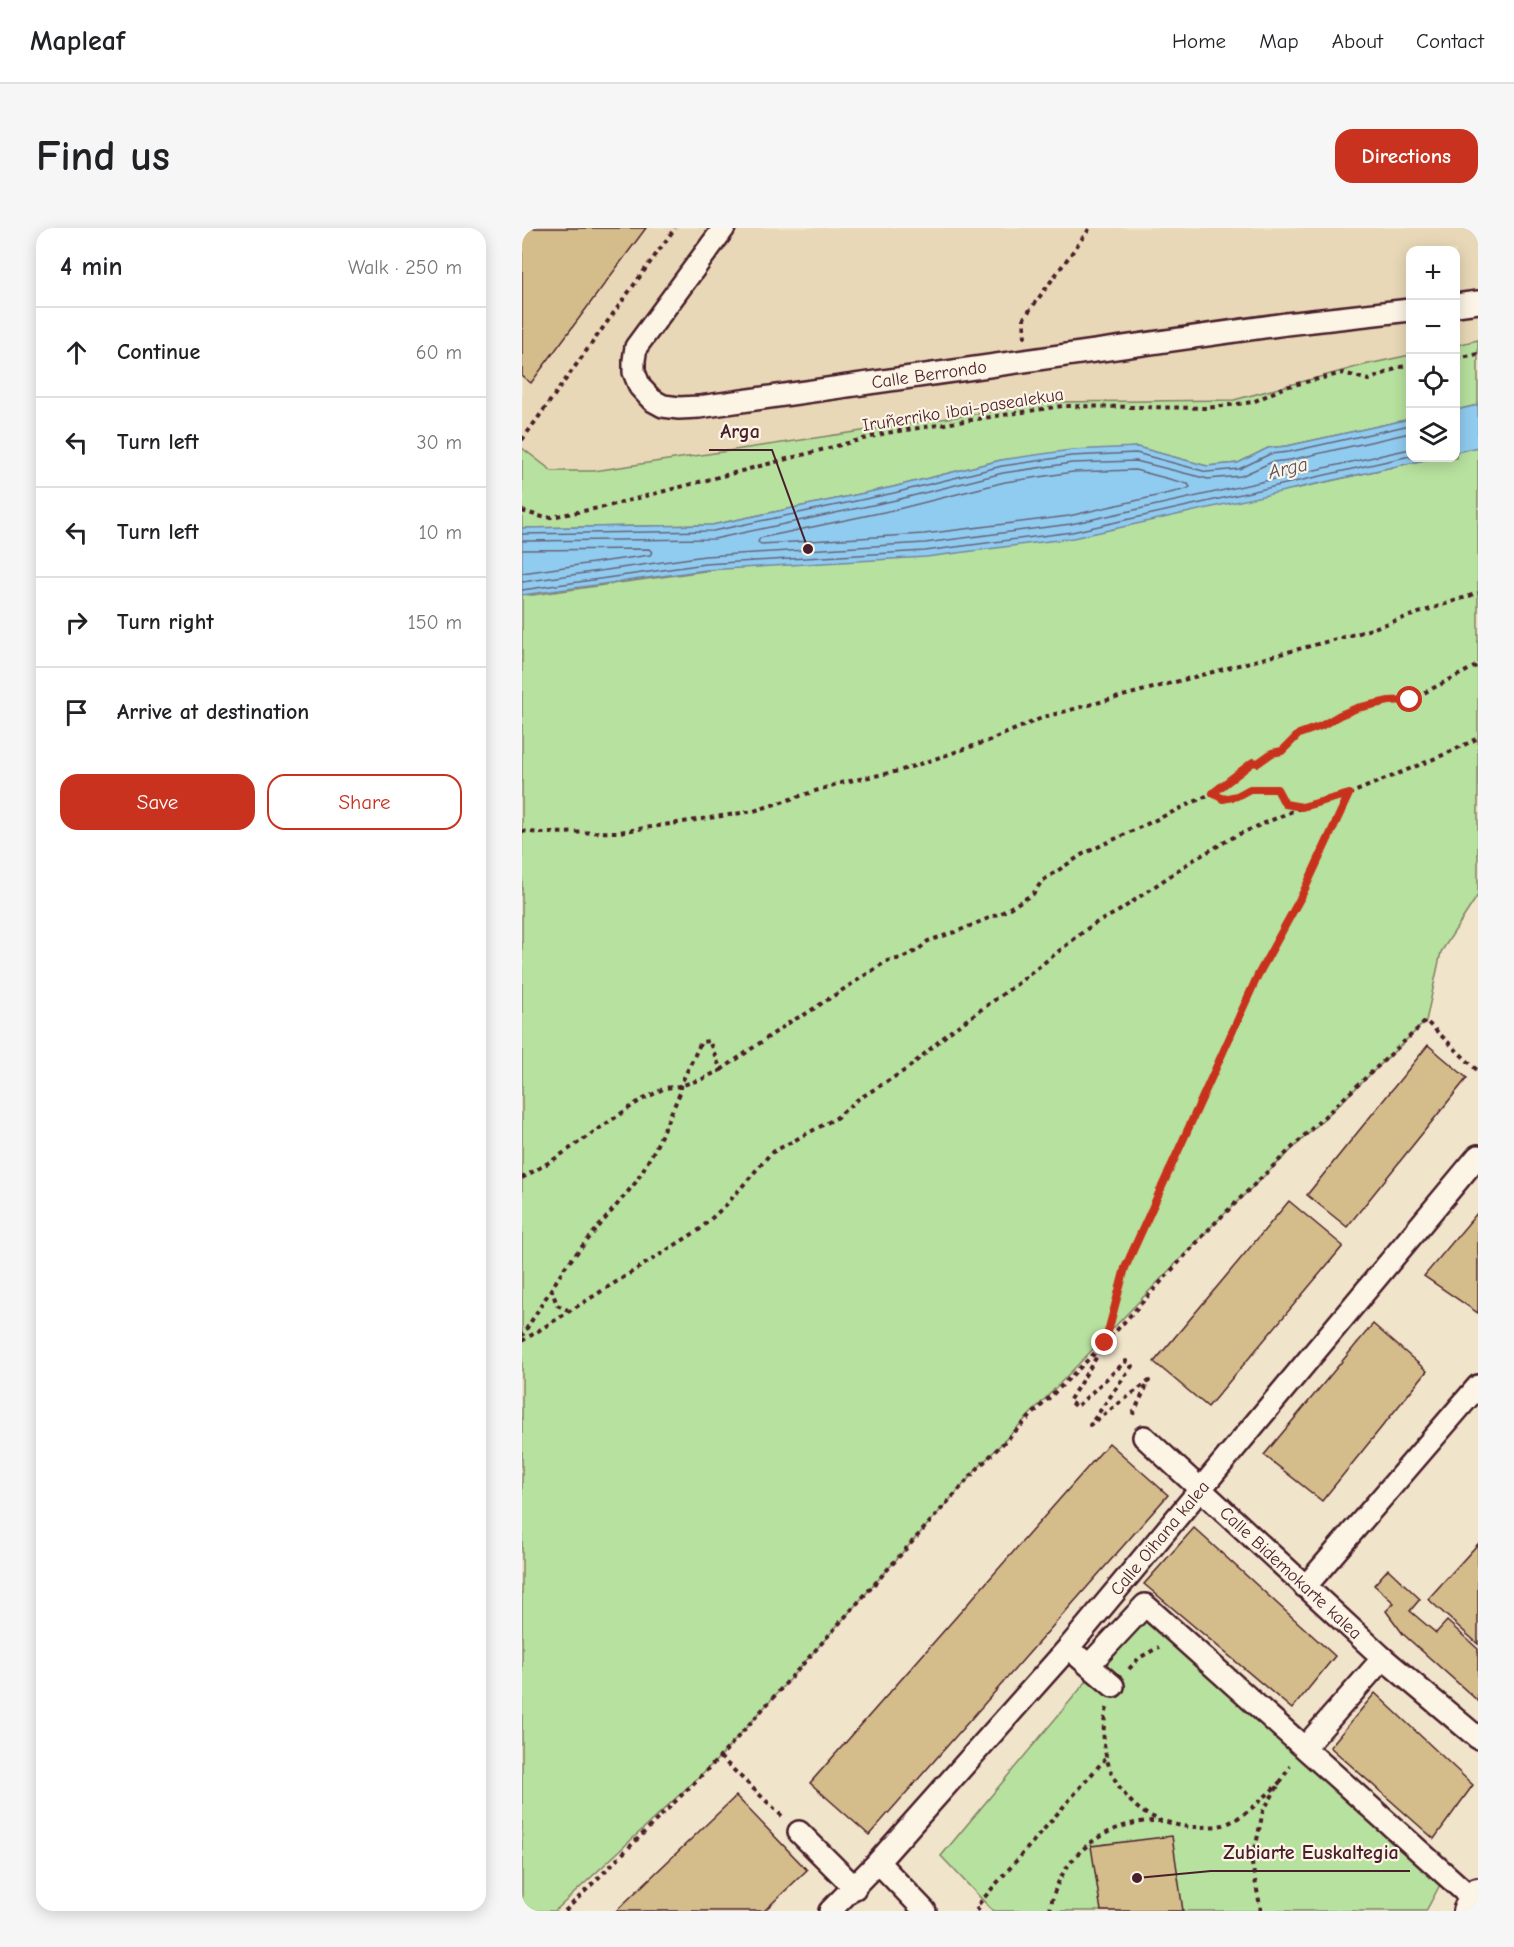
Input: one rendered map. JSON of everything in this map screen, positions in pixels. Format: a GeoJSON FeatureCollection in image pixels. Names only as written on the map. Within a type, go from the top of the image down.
{"type":"FeatureCollection","features":[{"type":"Feature","properties":{"kind":"street","name":"Calle Berrondo"},"geometry":{"type":"LineString","coordinates":[[724,228],[636,347],[634,372],[640,387],[652,400],[663,406],[699,407],[1286,324],[1406,310]]}},
{"type":"Feature","properties":{"kind":"street"},"geometry":{"type":"LineString","coordinates":[[1460,304],[1478,302]]}},
{"type":"Feature","properties":{"kind":"street","name":"Calle Oihana kalea"},"geometry":{"type":"LineString","coordinates":[[830,1911],[855,1888],[1069,1647],[1478,1156]]}},
{"type":"Feature","properties":{"kind":"street"},"geometry":{"type":"LineString","coordinates":[[1305,1587],[1478,1386]]}},
{"type":"Feature","properties":{"kind":"street","name":"Calle Bidemokarte kalea"},"geometry":{"type":"LineString","coordinates":[[1144,1437],[1383,1658],[1478,1738]]}},
{"type":"Feature","properties":{"kind":"street"},"geometry":{"type":"LineString","coordinates":[[1089,1665],[1145,1605],[1473,1901]]}},
{"type":"Feature","properties":{"kind":"street"},"geometry":{"type":"LineString","coordinates":[[1069,1647],[1113,1686]]}},
{"type":"Feature","properties":{"kind":"street"},"geometry":{"type":"LineString","coordinates":[[1305,1747],[1383,1658]]}},
{"type":"Feature","properties":{"kind":"street"},"geometry":{"type":"LineString","coordinates":[[799,1832],[855,1888]]}},
{"type":"Feature","properties":{"kind":"street"},"geometry":{"type":"LineString","coordinates":[[878,1862],[925,1911]]}},
{"type":"Feature","properties":{"kind":"path"},"geometry":{"type":"LineString","coordinates":[[522,440],[675,228]]}},
{"type":"Feature","properties":{"kind":"path"},"geometry":{"type":"LineString","coordinates":[[1026,360],[1024,318],[1090,228]]}},
{"type":"Feature","properties":{"kind":"path"},"geometry":{"type":"LineString","coordinates":[[1460,357],[1478,354]]}},
{"type":"Feature","properties":{"kind":"path","name":"Iruñerriko ibai-pasealekua"},"geometry":{"type":"LineString","coordinates":[[522,511],[546,518],[604,507],[886,433],[1062,406],[1207,408],[1253,402],[1285,387],[1343,373],[1369,380],[1406,366]]}},
{"type":"Feature","properties":{"kind":"path"},"geometry":{"type":"LineString","coordinates":[[522,831],[541,833],[619,832],[754,811],[840,783],[899,771],[988,741],[1044,717],[1359,633],[1478,593]]}},
{"type":"Feature","properties":{"kind":"path"},"geometry":{"type":"LineString","coordinates":[[522,1178],[553,1160],[638,1102],[665,1088],[702,1079],[721,1070],[793,1020],[887,961],[902,958],[918,950],[928,941],[1003,912],[1033,894],[1042,880],[1083,854],[1213,793],[1253,762],[1258,763],[1272,753],[1282,751],[1299,734],[1357,708],[1389,701],[1410,700],[1478,665]]}},
{"type":"Feature","properties":{"kind":"path"},"geometry":{"type":"LineString","coordinates":[[522,1341],[568,1310],[699,1230],[727,1204],[771,1154],[836,1118],[857,1100],[907,1069],[951,1031],[1017,984],[1092,925],[1119,911],[1190,862],[1237,835],[1302,807],[1349,794],[1448,753],[1478,738]]}},
{"type":"Feature","properties":{"kind":"path"},"geometry":{"type":"LineString","coordinates":[[1213,793],[1223,799],[1237,796],[1250,789],[1277,789],[1285,804],[1302,807]]}},
{"type":"Feature","properties":{"kind":"path"},"geometry":{"type":"LineString","coordinates":[[1132,1418],[1149,1381],[1090,1425],[1132,1366],[1126,1361],[1076,1407],[1069,1401],[1105,1343],[1125,1268],[1258,975],[1302,895],[1349,794]]}},
{"type":"Feature","properties":{"kind":"path"},"geometry":{"type":"LineString","coordinates":[[566,1911],[720,1757],[979,1467],[1105,1343],[1212,1226],[1426,1021],[1478,1071]]}},
{"type":"Feature","properties":{"kind":"path"},"geometry":{"type":"LineString","coordinates":[[522,1336],[564,1267],[636,1182],[655,1149],[680,1093],[680,1086],[701,1042],[709,1041],[721,1070]]}},
{"type":"Feature","properties":{"kind":"path"},"geometry":{"type":"LineString","coordinates":[[551,1288],[557,1305],[568,1310]]}},
{"type":"Feature","properties":{"kind":"path"},"geometry":{"type":"LineString","coordinates":[[1179,1635],[1139,1658],[1113,1686],[1103,1723],[1105,1759],[1115,1782],[1139,1810],[1160,1821],[1184,1827],[1224,1825],[1254,1807],[1281,1781]]}},
{"type":"Feature","properties":{"kind":"path"},"geometry":{"type":"LineString","coordinates":[[1261,1911],[1252,1864],[1263,1810],[1294,1759],[1305,1747]]}},
{"type":"Feature","properties":{"kind":"path"},"geometry":{"type":"LineString","coordinates":[[720,1757],[799,1832]]}},
{"type":"Feature","properties":{"kind":"path"},"geometry":{"type":"LineString","coordinates":[[979,1911],[976,1907],[1105,1759]]}},
{"type":"Feature","properties":{"kind":"path"},"geometry":{"type":"LineString","coordinates":[[1050,1911],[1052,1897],[1061,1878],[1080,1850],[1101,1834],[1126,1825],[1160,1821]]}},
{"type":"Feature","properties":{"kind":"shaded area"},"geometry":{"type":"Polygon","coordinates":[[[522,228],[1478,228],[1478,340],[1460,344],[1460,246],[1406,246],[1406,356],[1234,400],[1055,402],[594,471],[552,471],[522,448],[522,228]]]}},
{"type":"Feature","properties":{"kind":"green space"},"geometry":{"type":"Polygon","coordinates":[[[1478,340],[1478,405],[1460,409],[1460,354],[1460,344],[1478,340]]]}},
{"type":"Feature","properties":{"kind":"green space"},"geometry":{"type":"Polygon","coordinates":[[[1406,356],[1406,420],[1287,446],[1268,448],[1238,463],[1207,466],[1137,447],[1001,460],[893,487],[712,525],[522,528],[522,448],[552,471],[594,471],[1055,402],[1234,400],[1406,356]]]}},
{"type":"Feature","properties":{"kind":"green space"},"geometry":{"type":"Polygon","coordinates":[[[1478,447],[1478,895],[1441,952],[1426,1021],[1212,1226],[979,1467],[720,1757],[555,1911],[522,1911],[522,594],[532,595],[1299,488],[1415,462],[1460,462],[1460,451],[1478,447]]]}},
{"type":"Feature","properties":{"kind":"green space"},"geometry":{"type":"Polygon","coordinates":[[[1140,1617],[1442,1881],[1426,1911],[993,1911],[941,1856],[1140,1617]]]}},
{"type":"Feature","properties":{"kind":"water"},"geometry":{"type":"Polygon","coordinates":[[[1478,405],[1478,447],[1460,451],[1460,409],[1478,405]]]}},
{"type":"Feature","properties":{"kind":"water"},"geometry":{"type":"Polygon","coordinates":[[[1406,420],[1406,462],[1415,462],[1073,538],[926,557],[706,570],[522,595],[522,528],[712,525],[893,487],[1001,460],[1071,450],[1137,447],[1207,466],[1238,463],[1268,448],[1287,446],[1406,420]]]}},
{"type":"Feature","properties":{"kind":"building"},"geometry":{"type":"Polygon","coordinates":[[[522,228],[646,228],[531,383],[522,376],[522,228]]]}},
{"type":"Feature","properties":{"kind":"building"},"geometry":{"type":"Polygon","coordinates":[[[1428,1045],[1467,1078],[1347,1227],[1307,1195],[1428,1045]]]}},
{"type":"Feature","properties":{"kind":"building"},"geometry":{"type":"Polygon","coordinates":[[[1289,1201],[1343,1246],[1208,1407],[1154,1362],[1289,1201]]]}},
{"type":"Feature","properties":{"kind":"building"},"geometry":{"type":"Polygon","coordinates":[[[1478,1212],[1478,1313],[1424,1276],[1478,1212]]]}},
{"type":"Feature","properties":{"kind":"building"},"geometry":{"type":"Polygon","coordinates":[[[1373,1324],[1427,1371],[1322,1501],[1264,1455],[1373,1324]]]}},
{"type":"Feature","properties":{"kind":"building"},"geometry":{"type":"Polygon","coordinates":[[[1109,1443],[1168,1495],[869,1835],[810,1783],[1109,1443]]]}},
{"type":"Feature","properties":{"kind":"building"},"geometry":{"type":"Polygon","coordinates":[[[1194,1528],[1335,1656],[1292,1709],[1144,1584],[1194,1528]]]}},
{"type":"Feature","properties":{"kind":"building"},"geometry":{"type":"Polygon","coordinates":[[[1478,1544],[1478,1644],[1428,1599],[1478,1544]]]}},
{"type":"Feature","properties":{"kind":"building"},"geometry":{"type":"Polygon","coordinates":[[[1388,1569],[1420,1599],[1410,1611],[1436,1633],[1447,1621],[1478,1649],[1478,1701],[1403,1634],[1386,1611],[1394,1603],[1374,1585],[1388,1569]]]}},
{"type":"Feature","properties":{"kind":"building"},"geometry":{"type":"Polygon","coordinates":[[[1375,1693],[1473,1785],[1434,1839],[1330,1747],[1375,1693]]]}},
{"type":"Feature","properties":{"kind":"building"},"geometry":{"type":"Polygon","coordinates":[[[736,1796],[807,1870],[764,1911],[616,1911],[736,1796]]]}},
{"type":"Feature","properties":{"kind":"building"},"geometry":{"type":"Polygon","coordinates":[[[1172,1836],[1183,1911],[1101,1911],[1091,1846],[1172,1836]]]}},
{"type":"Feature","properties":{"kind":"place","name":"Arga"},"geometry":{"type":"Point","coordinates":[808,549]}},
{"type":"Feature","properties":{"kind":"place","name":"Zubiarte Euskaltegia"},"geometry":{"type":"Point","coordinates":[1137,1878]}},
{"type":"Feature","properties":{"kind":"route"},"geometry":{"type":"LineString","coordinates":[[1105,1343],[1125,1268],[1258,975],[1302,895],[1349,794],[1302,807],[1285,804],[1277,789],[1250,789],[1237,796],[1223,799],[1213,793],[1253,762],[1258,763],[1272,753],[1282,751],[1299,734],[1357,708],[1389,701],[1410,700]]}}]}
